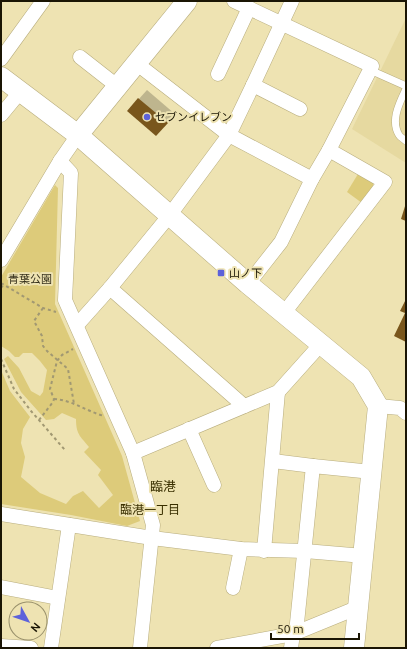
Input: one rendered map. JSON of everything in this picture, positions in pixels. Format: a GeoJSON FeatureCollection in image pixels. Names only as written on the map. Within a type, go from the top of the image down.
{"type":"FeatureCollection","features":[{"type":"Feature","properties":{"kind":"street"},"geometry":{"type":"LineString","coordinates":[[1,59],[43,1]]}},
{"type":"Feature","properties":{"kind":"street"},"geometry":{"type":"LineString","coordinates":[[1,260],[60,161],[78,135],[186,1]]}},
{"type":"Feature","properties":{"kind":"street"},"geometry":{"type":"LineString","coordinates":[[234,1],[372,66],[329,150],[312,179],[281,242],[248,284]]}},
{"type":"Feature","properties":{"kind":"street"},"geometry":{"type":"LineString","coordinates":[[75,321],[110,288],[169,216],[229,135],[292,1]]}},
{"type":"Feature","properties":{"kind":"street"},"geometry":{"type":"LineString","coordinates":[[218,74],[249,8]]}},
{"type":"Feature","properties":{"kind":"street"},"geometry":{"type":"LineString","coordinates":[[80,57],[117,86]]}},
{"type":"Feature","properties":{"kind":"street"},"geometry":{"type":"LineString","coordinates":[[136,63],[229,135],[312,179]]}},
{"type":"Feature","properties":{"kind":"street"},"geometry":{"type":"LineString","coordinates":[[1,77],[78,135],[248,284],[361,378],[378,406],[354,648]]}},
{"type":"Feature","properties":{"kind":"street"},"geometry":{"type":"LineString","coordinates":[[253,86],[300,109]]}},
{"type":"Feature","properties":{"kind":"street"},"geometry":{"type":"LineString","coordinates":[[1,115],[20,92]]}},
{"type":"Feature","properties":{"kind":"street"},"geometry":{"type":"LineString","coordinates":[[284,313],[385,182],[329,150]]}},
{"type":"Feature","properties":{"kind":"street"},"geometry":{"type":"LineString","coordinates":[[60,161],[71,173],[65,300],[133,453],[153,525],[140,648]]}},
{"type":"Feature","properties":{"kind":"street"},"geometry":{"type":"LineString","coordinates":[[110,288],[244,406]]}},
{"type":"Feature","properties":{"kind":"street"},"geometry":{"type":"LineString","coordinates":[[133,453],[278,392],[321,344]]}},
{"type":"Feature","properties":{"kind":"street"},"geometry":{"type":"LineString","coordinates":[[264,550],[278,392]]}},
{"type":"Feature","properties":{"kind":"street"},"geometry":{"type":"LineString","coordinates":[[378,406],[400,408],[406,413]]}},
{"type":"Feature","properties":{"kind":"street"},"geometry":{"type":"LineString","coordinates":[[189,429],[214,485]]}},
{"type":"Feature","properties":{"kind":"street"},"geometry":{"type":"LineString","coordinates":[[273,461],[372,472]]}},
{"type":"Feature","properties":{"kind":"street"},"geometry":{"type":"LineString","coordinates":[[291,648],[295,633],[305,551],[313,466]]}},
{"type":"Feature","properties":{"kind":"street"},"geometry":{"type":"LineString","coordinates":[[1,514],[152,538],[241,549],[305,551],[364,556]]}},
{"type":"Feature","properties":{"kind":"street"},"geometry":{"type":"LineString","coordinates":[[51,648],[69,525]]}},
{"type":"Feature","properties":{"kind":"street"},"geometry":{"type":"LineString","coordinates":[[233,588],[241,549]]}},
{"type":"Feature","properties":{"kind":"street"},"geometry":{"type":"LineString","coordinates":[[1,587],[58,598]]}},
{"type":"Feature","properties":{"kind":"street"},"geometry":{"type":"LineString","coordinates":[[217,648],[244,646],[295,633],[359,607]]}},
{"type":"Feature","properties":{"kind":"street"},"geometry":{"type":"LineString","coordinates":[[1,646],[31,648]]}},
{"type":"Feature","properties":{"kind":"lane"},"geometry":{"type":"LineString","coordinates":[[370,70],[406,87],[397,106],[395,123],[406,141]]}},
{"type":"Feature","properties":{"kind":"path"},"geometry":{"type":"LineString","coordinates":[[1,288],[2,284],[43,308],[75,321]]}},
{"type":"Feature","properties":{"kind":"path"},"geometry":{"type":"LineString","coordinates":[[43,308],[34,321],[35,325],[42,336],[43,346],[57,361],[68,369],[74,404]]}},
{"type":"Feature","properties":{"kind":"path"},"geometry":{"type":"LineString","coordinates":[[39,420],[54,399],[50,389],[57,361],[66,352],[84,343]]}},
{"type":"Feature","properties":{"kind":"path"},"geometry":{"type":"LineString","coordinates":[[1,359],[14,389],[65,450]]}},
{"type":"Feature","properties":{"kind":"path"},"geometry":{"type":"LineString","coordinates":[[54,399],[60,399],[95,414],[110,418]]}},
{"type":"Feature","properties":{"kind":"shaded area"},"geometry":{"type":"Polygon","coordinates":[[[406,18],[406,163],[352,129],[406,18]]]}},
{"type":"Feature","properties":{"kind":"green space"},"geometry":{"type":"Polygon","coordinates":[[[358,174],[373,183],[373,188],[362,203],[347,192],[358,174]]]}},
{"type":"Feature","properties":{"kind":"green space","name":"青葉公園"},"geometry":{"type":"Polygon","coordinates":[[[55,185],[58,188],[55,304],[122,456],[140,521],[127,526],[71,515],[1,504],[1,370],[10,391],[30,417],[23,429],[21,443],[25,457],[21,477],[40,493],[66,504],[73,496],[83,491],[99,508],[113,495],[98,475],[101,470],[84,452],[89,447],[78,432],[76,419],[62,413],[54,419],[46,420],[21,392],[4,359],[8,356],[19,368],[31,391],[40,396],[43,392],[47,370],[32,353],[23,353],[19,357],[15,357],[1,346],[1,277],[55,185]]]}},
{"type":"Feature","properties":{"kind":"building","name":"セブンイレブン"},"geometry":{"type":"Polygon","coordinates":[[[138,98],[168,123],[156,136],[127,111],[138,98]]]}},
{"type":"Feature","properties":{"kind":"building"},"geometry":{"type":"Polygon","coordinates":[[[406,203],[406,221],[401,219],[406,203]]]}},
{"type":"Feature","properties":{"kind":"building"},"geometry":{"type":"Polygon","coordinates":[[[406,299],[406,342],[394,336],[405,313],[400,311],[406,299]]]}},
{"type":"Feature","properties":{"kind":"place","name":"セブンイレブン"},"geometry":{"type":"Point","coordinates":[147,117]}},
{"type":"Feature","properties":{"kind":"place","name":"山ノ下"},"geometry":{"type":"Point","coordinates":[221,273]}},
{"type":"Feature","properties":{"kind":"district","name":"臨港"},"geometry":{"type":"Point","coordinates":[163,486]}},
{"type":"Feature","properties":{"kind":"district","name":"臨港一丁目"},"geometry":{"type":"Point","coordinates":[150,510]}}]}
